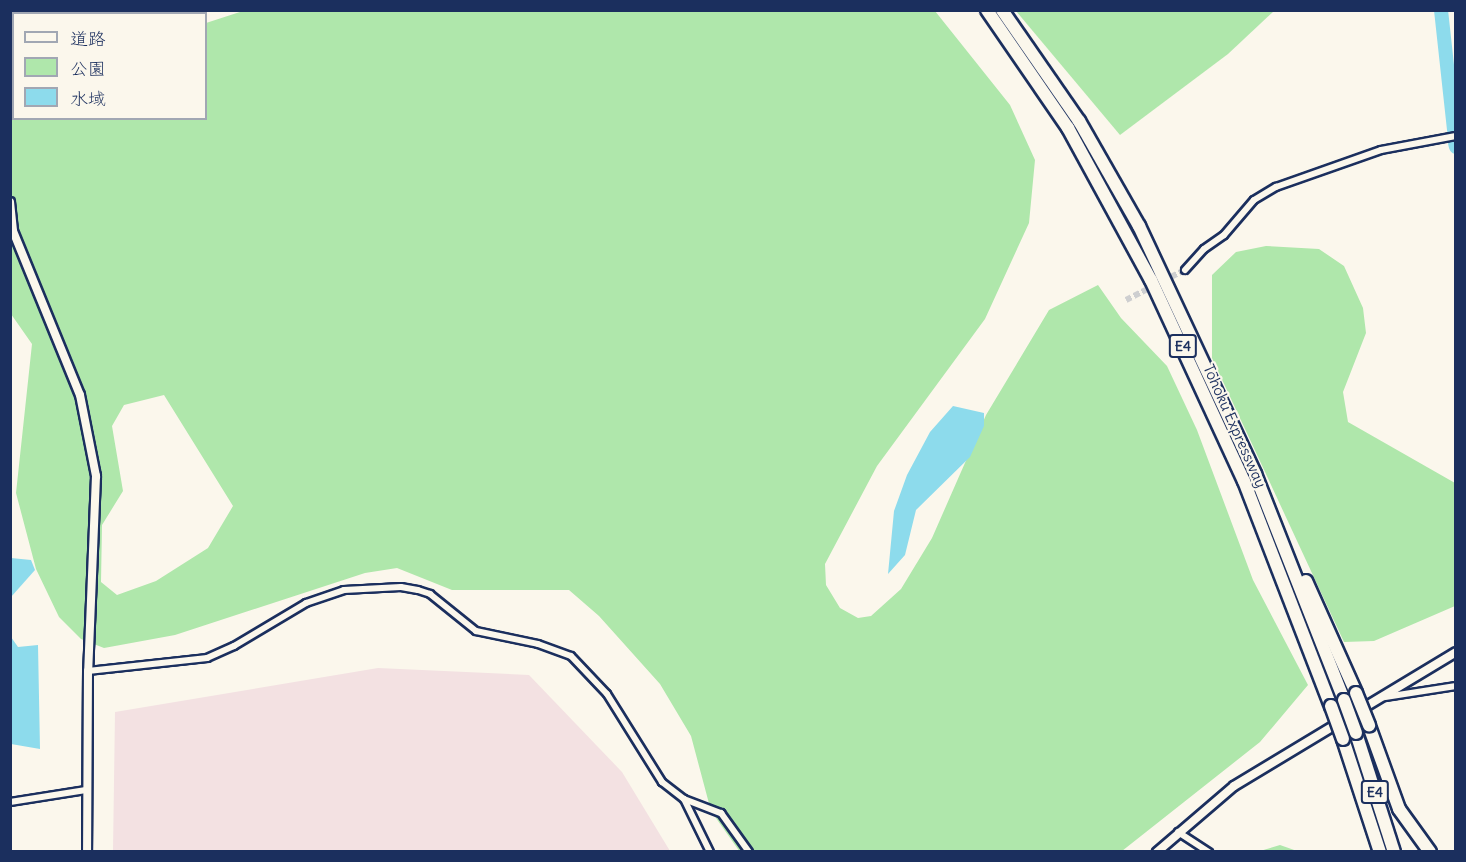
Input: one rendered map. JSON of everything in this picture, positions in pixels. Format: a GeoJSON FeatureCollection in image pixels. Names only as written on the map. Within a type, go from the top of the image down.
{"type":"FeatureCollection","features":[{"type":"Feature","properties":{"kind":"highway","name":"Tohoku Expressway"},"geometry":{"type":"LineString","coordinates":[[987,10],[1074,137],[1151,280],[1244,481],[1331,706],[1380,852]]}},
{"type":"Feature","properties":{"kind":"highway","name":"Tohoku Expressway"},"geometry":{"type":"LineString","coordinates":[[1002,10],[1073,111],[1139,226],[1255,474],[1344,700],[1394,852]]}},
{"type":"Feature","properties":{"kind":"highway"},"geometry":{"type":"LineString","coordinates":[[1255,474],[1356,693],[1399,809],[1430,852]]}},
{"type":"Feature","properties":{"kind":"highway"},"geometry":{"type":"LineString","coordinates":[[1362,795],[1374,852]]}},
{"type":"Feature","properties":{"kind":"street"},"geometry":{"type":"LineString","coordinates":[[1185,270],[1204,249],[1224,235],[1254,200],[1276,187],[1381,150],[1455,136]]}},
{"type":"Feature","properties":{"kind":"street"},"geometry":{"type":"LineString","coordinates":[[10,202],[13,231],[80,395],[91,440],[96,476],[95,571],[88,671],[87,852]]}},
{"type":"Feature","properties":{"kind":"street"},"geometry":{"type":"LineString","coordinates":[[88,671],[207,658],[234,646],[306,603],[344,590],[401,586],[418,590],[430,594],[476,631],[538,644],[571,656],[607,694],[662,782],[684,799],[721,813],[749,852]]}},
{"type":"Feature","properties":{"kind":"street"},"geometry":{"type":"LineString","coordinates":[[1157,852],[1177,832],[1277,758],[1384,697],[1455,652]]}},
{"type":"Feature","properties":{"kind":"street"},"geometry":{"type":"LineString","coordinates":[[1384,697],[1455,686]]}},
{"type":"Feature","properties":{"kind":"street"},"geometry":{"type":"LineString","coordinates":[[10,802],[86,790]]}},
{"type":"Feature","properties":{"kind":"street"},"geometry":{"type":"LineString","coordinates":[[684,799],[710,852]]}},
{"type":"Feature","properties":{"kind":"street"},"geometry":{"type":"LineString","coordinates":[[1177,832],[1209,852]]}},
{"type":"Feature","properties":{"kind":"shaded area"},"geometry":{"type":"Polygon","coordinates":[[[378,668],[529,675],[622,772],[670,851],[113,851],[115,712],[378,668]]]}},
{"type":"Feature","properties":{"kind":"green space"},"geometry":{"type":"Polygon","coordinates":[[[47,10],[180,10],[180,12],[46,12],[47,10]]]}},
{"type":"Feature","properties":{"kind":"green space"},"geometry":{"type":"Polygon","coordinates":[[[243,11],[935,11],[1010,105],[1035,160],[1029,223],[985,319],[877,466],[825,564],[826,585],[840,608],[858,618],[871,616],[901,589],[932,538],[986,415],[1049,310],[1098,285],[1121,318],[1167,366],[1197,430],[1253,580],[1308,685],[1260,742],[1122,851],[740,852],[711,811],[691,736],[660,684],[599,616],[569,590],[452,590],[397,568],[365,573],[175,635],[104,648],[81,639],[59,617],[36,569],[16,493],[32,344],[11,314],[10,95],[12,120],[207,120],[207,23],[243,11]],[[164,395],[124,405],[112,426],[123,491],[102,525],[101,582],[117,595],[156,581],[208,548],[233,506],[164,395]]]}},
{"type":"Feature","properties":{"kind":"green space"},"geometry":{"type":"Polygon","coordinates":[[[1016,11],[1274,11],[1228,54],[1120,135],[1016,11]]]}},
{"type":"Feature","properties":{"kind":"green space"},"geometry":{"type":"Polygon","coordinates":[[[1266,246],[1319,249],[1344,266],[1363,308],[1366,333],[1343,392],[1348,422],[1455,483],[1455,606],[1374,641],[1344,642],[1212,358],[1212,275],[1236,252],[1266,246]]]}},
{"type":"Feature","properties":{"kind":"green space"},"geometry":{"type":"Polygon","coordinates":[[[1280,845],[1297,851],[1260,851],[1280,845]]]}},
{"type":"Feature","properties":{"kind":"water"},"geometry":{"type":"Polygon","coordinates":[[[953,406],[984,413],[984,426],[970,457],[916,510],[905,555],[888,574],[894,511],[907,475],[930,432],[953,406]]]}},
{"type":"Feature","properties":{"kind":"water"},"geometry":{"type":"Polygon","coordinates":[[[11,558],[31,560],[35,570],[11,597],[11,558]]]}},
{"type":"Feature","properties":{"kind":"water"},"geometry":{"type":"Polygon","coordinates":[[[11,637],[18,647],[38,645],[40,749],[11,744],[11,637]]]}},
{"type":"Feature","properties":{"kind":"waterway"},"geometry":{"type":"LineString","coordinates":[[1441,10],[1454,130]]}},
{"type":"Feature","properties":{"kind":"waterway"},"geometry":{"type":"LineString","coordinates":[[1455,143],[1456,147]]}},
{"type":"Feature","properties":{"kind":"tunnel"},"geometry":{"type":"LineString","coordinates":[[1163,281],[1185,270]]}},
{"type":"Feature","properties":{"kind":"tunnel"},"geometry":{"type":"LineString","coordinates":[[1126,300],[1154,286]]}}]}
